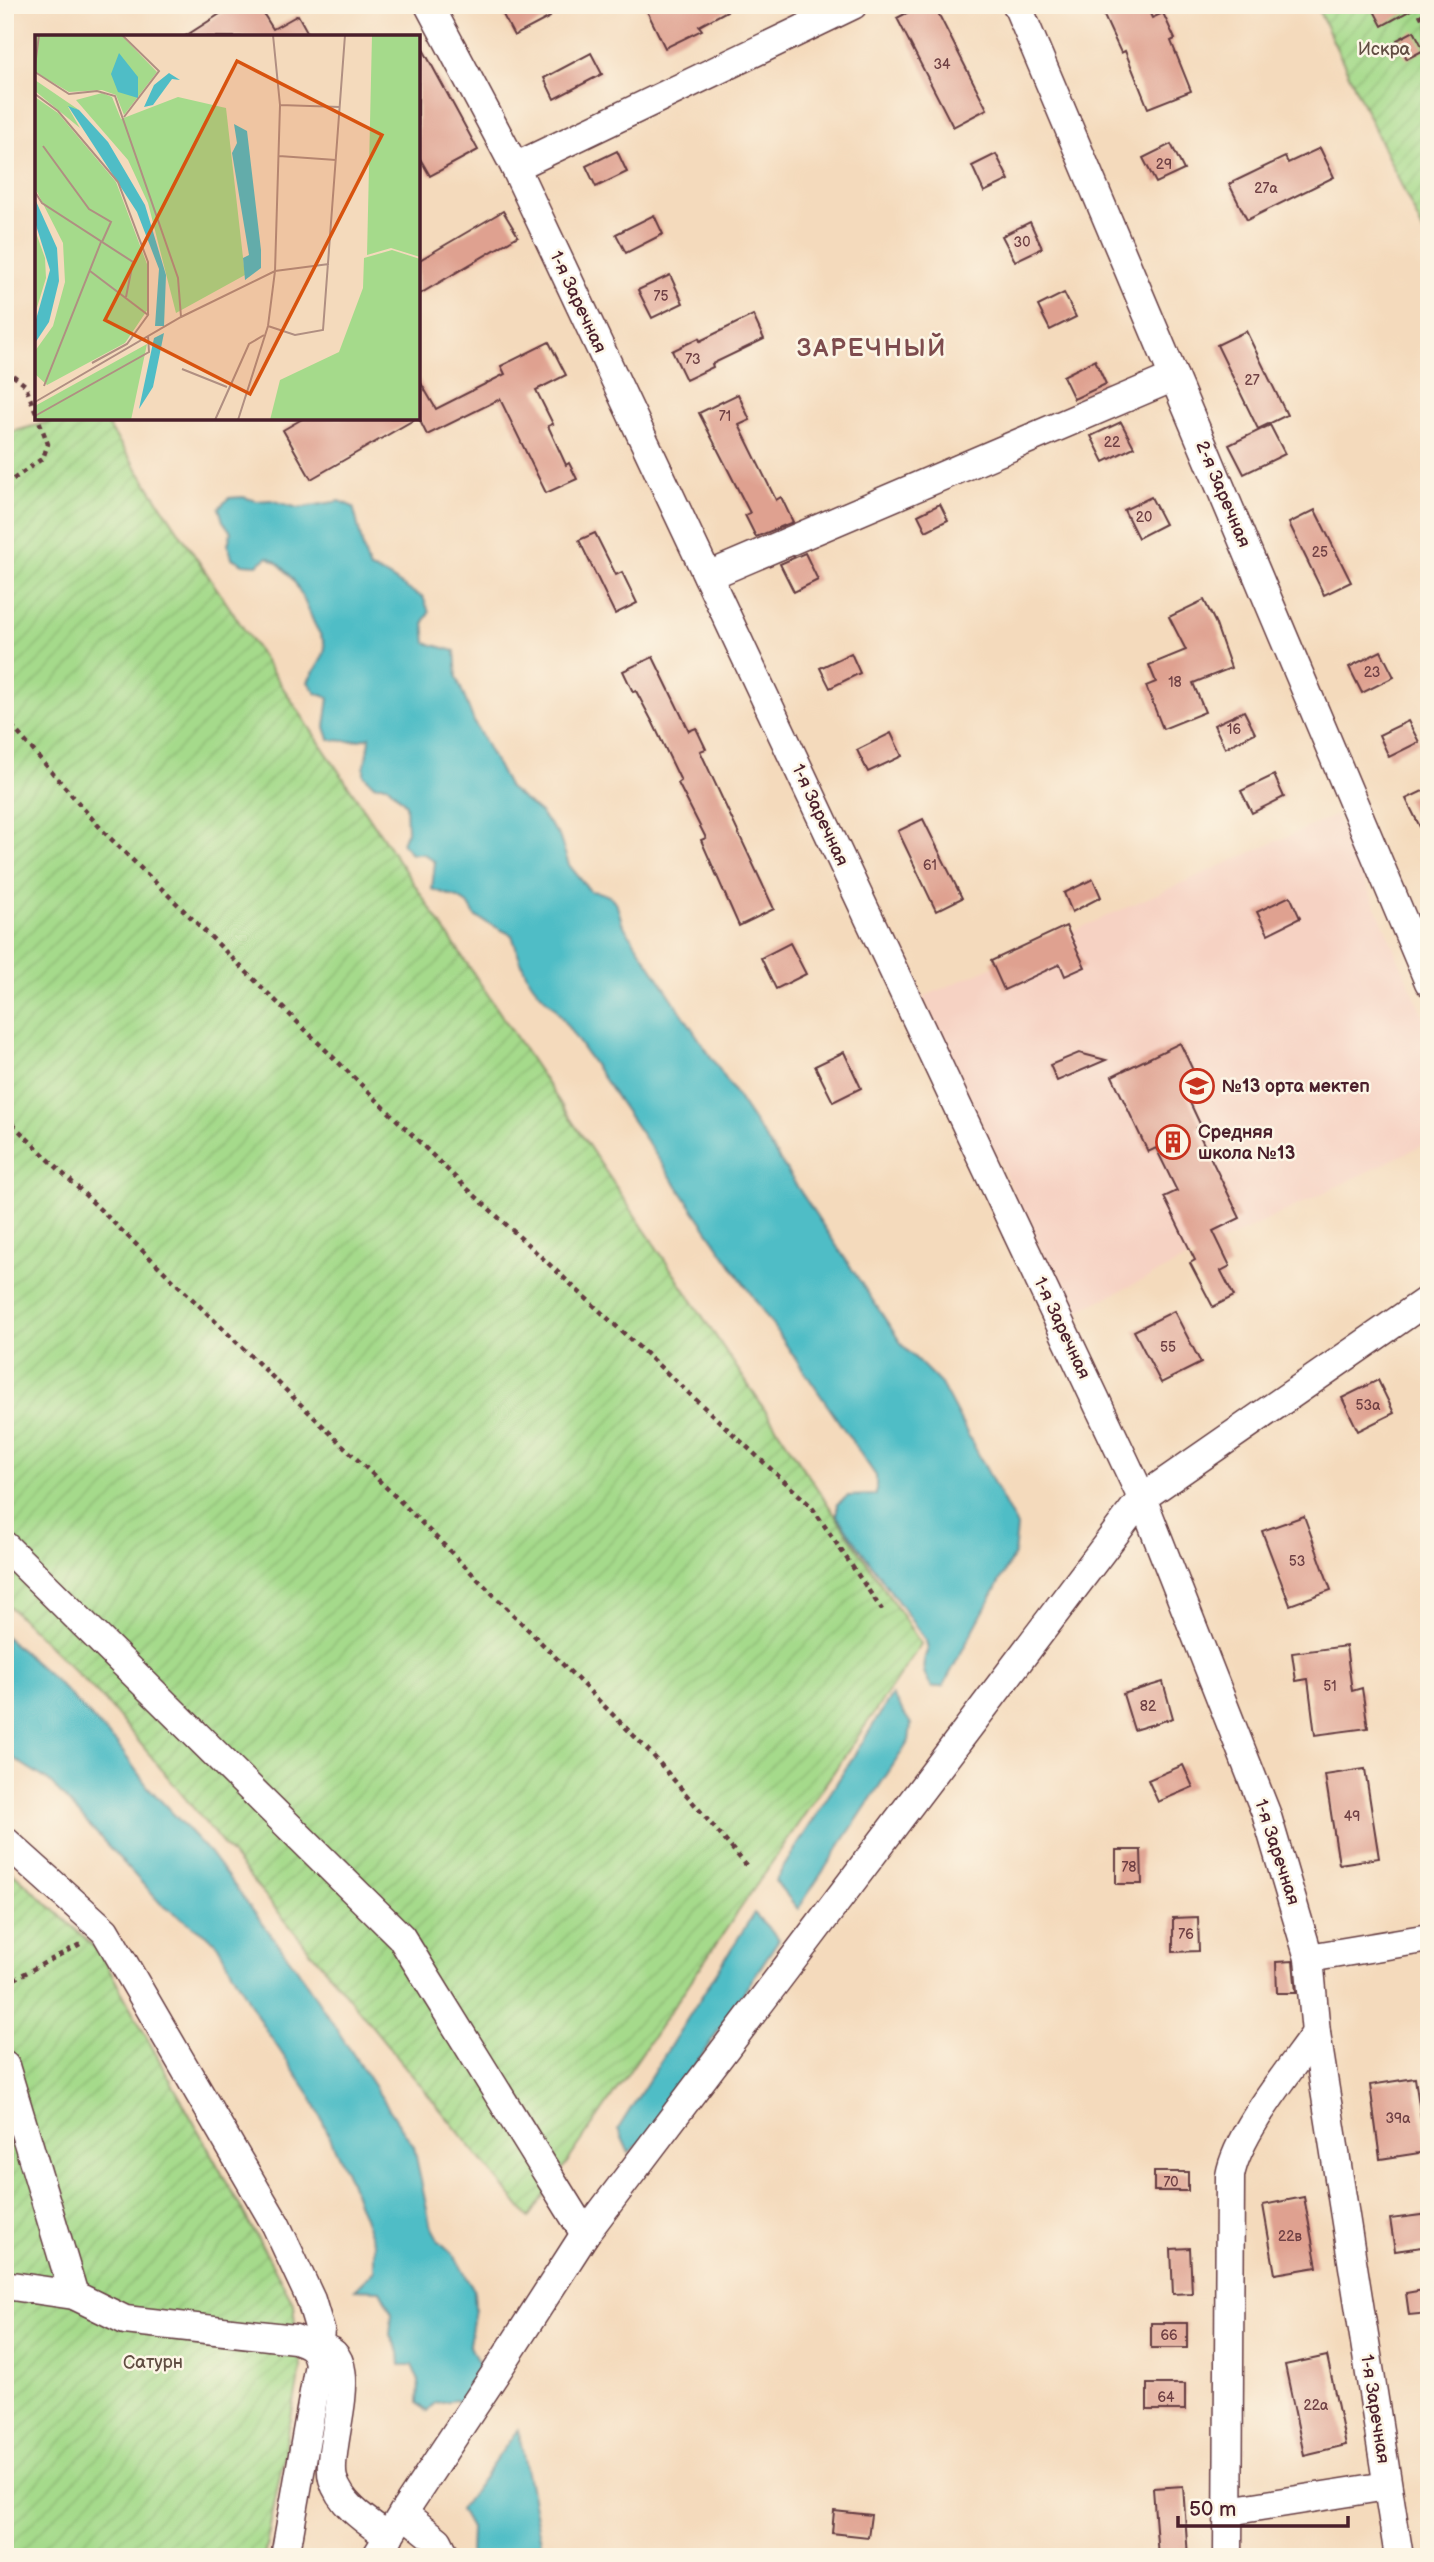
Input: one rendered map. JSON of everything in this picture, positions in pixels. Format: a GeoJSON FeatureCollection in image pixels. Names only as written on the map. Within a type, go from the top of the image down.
{"type":"FeatureCollection","features":[{"type":"Feature","properties":{"kind":"street","name":"1-я Заречная"},"geometry":{"type":"LineString","coordinates":[[429,5],[515,167],[1142,1498],[1266,1813],[1308,1958],[1316,2033],[1399,2557]]}},
{"type":"Feature","properties":{"kind":"street"},"geometry":{"type":"LineString","coordinates":[[515,167],[817,13],[853,5]]}},
{"type":"Feature","properties":{"kind":"street","name":"2-я Заречная"},"geometry":{"type":"LineString","coordinates":[[1017,5],[1429,982]]}},
{"type":"Feature","properties":{"kind":"street"},"geometry":{"type":"LineString","coordinates":[[708,576],[1174,377]]}},
{"type":"Feature","properties":{"kind":"street"},"geometry":{"type":"LineString","coordinates":[[313,2347],[324,2347],[337,2354],[342,2366],[340,2405],[332,2449],[334,2481],[352,2509],[383,2547],[402,2513],[585,2234],[1142,1498],[1429,1299]]}},
{"type":"Feature","properties":{"kind":"street"},"geometry":{"type":"LineString","coordinates":[[5,1546],[401,1937],[585,2234]]}},
{"type":"Feature","properties":{"kind":"street"},"geometry":{"type":"LineString","coordinates":[[5,1841],[104,1931],[276,2225],[311,2300],[320,2330],[319,2340],[313,2347]]}},
{"type":"Feature","properties":{"kind":"street"},"geometry":{"type":"LineString","coordinates":[[1308,1958],[1429,1938]]}},
{"type":"Feature","properties":{"kind":"street"},"geometry":{"type":"LineString","coordinates":[[1228,2557],[1232,2164],[1245,2136],[1316,2033]]}},
{"type":"Feature","properties":{"kind":"street"},"geometry":{"type":"LineString","coordinates":[[5,2066],[74,2295]]}},
{"type":"Feature","properties":{"kind":"street"},"geometry":{"type":"LineString","coordinates":[[5,2285],[74,2295],[125,2320],[295,2339],[313,2347],[317,2351],[319,2364],[285,2557]]}},
{"type":"Feature","properties":{"kind":"street"},"geometry":{"type":"LineString","coordinates":[[1229,2511],[1387,2486]]}},
{"type":"Feature","properties":{"kind":"street"},"geometry":{"type":"LineString","coordinates":[[402,2513],[438,2541],[446,2557]]}},
{"type":"Feature","properties":{"kind":"path"},"geometry":{"type":"LineString","coordinates":[[1415,5],[1429,31]]}},
{"type":"Feature","properties":{"kind":"path"},"geometry":{"type":"LineString","coordinates":[[5,369],[25,385],[35,412]]}},
{"type":"Feature","properties":{"kind":"path"},"geometry":{"type":"LineString","coordinates":[[5,485],[43,458],[48,444],[38,420]]}},
{"type":"Feature","properties":{"kind":"path"},"geometry":{"type":"LineString","coordinates":[[5,718],[103,831],[459,1181],[811,1506],[882,1610]]}},
{"type":"Feature","properties":{"kind":"path"},"geometry":{"type":"LineString","coordinates":[[5,1117],[397,1498],[651,1753],[746,1865]]}},
{"type":"Feature","properties":{"kind":"path"},"geometry":{"type":"LineString","coordinates":[[5,1984],[104,1931]]}},
{"type":"Feature","properties":{"kind":"shaded area","name":"№13 орта мектеп"},"geometry":{"type":"Polygon","coordinates":[[[1336,815],[1429,1029],[1429,1142],[1070,1315],[923,997],[1336,815]]]}},
{"type":"Feature","properties":{"kind":"green space","name":"Искра"},"geometry":{"type":"Polygon","coordinates":[[[1316,5],[1429,5],[1429,243],[1422,229],[1316,5]]]}},
{"type":"Feature","properties":{"kind":"green space"},"geometry":{"type":"Polygon","coordinates":[[[55,420],[104,420],[921,1644],[529,2218],[108,1704],[5,1602],[5,434],[55,420]]]}},
{"type":"Feature","properties":{"kind":"green space","name":"Сатурн"},"geometry":{"type":"Polygon","coordinates":[[[5,1865],[99,1951],[294,2304],[301,2367],[264,2557],[5,2557],[5,1865]]]}},
{"type":"Feature","properties":{"kind":"water"},"geometry":{"type":"Polygon","coordinates":[[[243,497],[257,501],[271,500],[298,508],[340,501],[353,507],[370,569],[384,574],[423,597],[429,612],[424,622],[426,643],[455,651],[457,678],[475,724],[509,788],[540,813],[559,836],[569,865],[590,891],[605,894],[613,900],[622,923],[903,1346],[941,1384],[1017,1527],[1014,1555],[943,1686],[932,1688],[924,1673],[924,1660],[928,1649],[926,1641],[837,1516],[837,1504],[848,1496],[876,1495],[876,1476],[555,1008],[532,983],[523,967],[512,935],[476,917],[469,905],[458,898],[432,889],[435,862],[424,854],[411,854],[402,843],[407,831],[406,804],[387,785],[374,785],[364,775],[370,737],[350,741],[329,739],[325,727],[329,698],[316,693],[308,682],[323,657],[325,645],[301,594],[284,569],[268,557],[257,565],[243,564],[232,558],[228,545],[231,532],[223,521],[219,508],[229,498],[243,497]]]}},
{"type":"Feature","properties":{"kind":"water"},"geometry":{"type":"Polygon","coordinates":[[[5,1636],[58,1683],[117,1744],[148,1787],[209,1852],[297,1969],[414,2147],[430,2224],[439,2241],[454,2255],[474,2290],[475,2309],[469,2344],[486,2372],[463,2408],[456,2400],[435,2403],[427,2412],[418,2403],[419,2381],[412,2365],[400,2365],[399,2352],[390,2335],[392,2313],[380,2290],[355,2289],[374,2271],[374,2244],[349,2179],[312,2098],[262,2024],[216,1942],[161,1904],[49,1781],[5,1753],[5,1636]]]}},
{"type":"Feature","properties":{"kind":"water"},"geometry":{"type":"Polygon","coordinates":[[[892,1695],[911,1724],[909,1741],[798,1909],[775,1881],[892,1695]]]}},
{"type":"Feature","properties":{"kind":"water"},"geometry":{"type":"Polygon","coordinates":[[[754,1913],[779,1939],[649,2135],[629,2153],[618,2129],[754,1913]]]}},
{"type":"Feature","properties":{"kind":"water"},"geometry":{"type":"Polygon","coordinates":[[[518,2429],[544,2557],[470,2557],[471,2530],[460,2510],[518,2429]]]}},
{"type":"Feature","properties":{"kind":"building"},"geometry":{"type":"Polygon","coordinates":[[[234,5],[258,5],[273,29],[298,15],[309,35],[187,35],[234,5]]]}},
{"type":"Feature","properties":{"kind":"building"},"geometry":{"type":"Polygon","coordinates":[[[512,5],[543,5],[550,17],[514,36],[501,11],[512,5]]]}},
{"type":"Feature","properties":{"kind":"building"},"geometry":{"type":"Polygon","coordinates":[[[644,5],[738,5],[699,26],[702,30],[665,48],[644,5]]]}},
{"type":"Feature","properties":{"kind":"building"},"geometry":{"type":"Polygon","coordinates":[[[922,5],[934,5],[987,109],[953,127],[897,18],[922,5]]]}},
{"type":"Feature","properties":{"kind":"building"},"geometry":{"type":"Polygon","coordinates":[[[1099,5],[1146,5],[1152,18],[1163,13],[1175,39],[1171,41],[1191,91],[1148,108],[1125,51],[1121,53],[1099,5]]]}},
{"type":"Feature","properties":{"kind":"building"},"geometry":{"type":"Polygon","coordinates":[[[1371,5],[1420,5],[1382,26],[1371,5]]]}},
{"type":"Feature","properties":{"kind":"building"},"geometry":{"type":"Polygon","coordinates":[[[1414,31],[1424,50],[1407,59],[1397,40],[1414,31]]]}},
{"type":"Feature","properties":{"kind":"building"},"geometry":{"type":"Polygon","coordinates":[[[420,44],[478,150],[430,176],[420,158],[420,44]]]}},
{"type":"Feature","properties":{"kind":"building"},"geometry":{"type":"Polygon","coordinates":[[[591,53],[602,74],[554,99],[544,78],[591,53]]]}},
{"type":"Feature","properties":{"kind":"building"},"geometry":{"type":"Polygon","coordinates":[[[1171,144],[1184,170],[1156,183],[1143,158],[1171,144]]]}},
{"type":"Feature","properties":{"kind":"building"},"geometry":{"type":"Polygon","coordinates":[[[1320,148],[1334,177],[1247,220],[1229,184],[1285,157],[1288,163],[1320,148]]]}},
{"type":"Feature","properties":{"kind":"building"},"geometry":{"type":"Polygon","coordinates":[[[617,151],[627,172],[596,187],[586,166],[617,151]]]}},
{"type":"Feature","properties":{"kind":"building"},"geometry":{"type":"Polygon","coordinates":[[[996,154],[1009,180],[984,192],[972,166],[996,154]]]}},
{"type":"Feature","properties":{"kind":"building"},"geometry":{"type":"Polygon","coordinates":[[[503,211],[518,236],[420,294],[420,260],[503,211]]]}},
{"type":"Feature","properties":{"kind":"building"},"geometry":{"type":"Polygon","coordinates":[[[654,215],[663,234],[626,253],[616,234],[654,215]]]}},
{"type":"Feature","properties":{"kind":"building"},"geometry":{"type":"Polygon","coordinates":[[[1030,222],[1042,248],[1015,261],[1002,236],[1030,222]]]}},
{"type":"Feature","properties":{"kind":"building"},"geometry":{"type":"Polygon","coordinates":[[[670,275],[683,303],[652,318],[638,290],[670,275]]]}},
{"type":"Feature","properties":{"kind":"building"},"geometry":{"type":"Polygon","coordinates":[[[1064,293],[1076,317],[1050,330],[1038,306],[1064,293]]]}},
{"type":"Feature","properties":{"kind":"building"},"geometry":{"type":"Polygon","coordinates":[[[753,315],[764,339],[686,380],[672,351],[699,338],[700,341],[753,315]]]}},
{"type":"Feature","properties":{"kind":"building"},"geometry":{"type":"Polygon","coordinates":[[[1246,331],[1287,415],[1258,429],[1217,345],[1246,331]]]}},
{"type":"Feature","properties":{"kind":"building"},"geometry":{"type":"Polygon","coordinates":[[[549,342],[566,375],[536,390],[553,424],[548,426],[566,465],[569,463],[577,479],[546,493],[500,399],[427,435],[420,420],[420,381],[436,409],[505,374],[501,366],[549,342]]]}},
{"type":"Feature","properties":{"kind":"building"},"geometry":{"type":"Polygon","coordinates":[[[1095,360],[1106,384],[1074,399],[1063,376],[1095,360]]]}},
{"type":"Feature","properties":{"kind":"building"},"geometry":{"type":"Polygon","coordinates":[[[738,394],[750,420],[739,425],[776,500],[781,497],[793,522],[756,537],[745,515],[750,513],[699,413],[738,394]]]}},
{"type":"Feature","properties":{"kind":"building"},"geometry":{"type":"Polygon","coordinates":[[[300,420],[414,420],[311,479],[283,430],[300,420]]]}},
{"type":"Feature","properties":{"kind":"building"},"geometry":{"type":"Polygon","coordinates":[[[1121,422],[1134,447],[1104,462],[1091,436],[1121,422]]]}},
{"type":"Feature","properties":{"kind":"building"},"geometry":{"type":"Polygon","coordinates":[[[1270,425],[1285,454],[1244,474],[1229,445],[1270,425]]]}},
{"type":"Feature","properties":{"kind":"building"},"geometry":{"type":"Polygon","coordinates":[[[1151,497],[1165,524],[1138,538],[1124,510],[1151,497]]]}},
{"type":"Feature","properties":{"kind":"building"},"geometry":{"type":"Polygon","coordinates":[[[940,504],[948,520],[926,531],[918,515],[940,504]]]}},
{"type":"Feature","properties":{"kind":"building"},"geometry":{"type":"Polygon","coordinates":[[[1315,510],[1351,582],[1324,595],[1289,523],[1315,510]]]}},
{"type":"Feature","properties":{"kind":"building"},"geometry":{"type":"Polygon","coordinates":[[[595,533],[616,575],[622,572],[637,603],[615,614],[579,540],[595,533]]]}},
{"type":"Feature","properties":{"kind":"building"},"geometry":{"type":"Polygon","coordinates":[[[805,553],[818,580],[794,592],[780,564],[805,553]]]}},
{"type":"Feature","properties":{"kind":"building"},"geometry":{"type":"Polygon","coordinates":[[[1204,600],[1215,622],[1231,668],[1193,683],[1205,712],[1163,729],[1146,686],[1156,682],[1149,665],[1186,650],[1169,617],[1204,600]]]}},
{"type":"Feature","properties":{"kind":"building"},"geometry":{"type":"Polygon","coordinates":[[[1381,651],[1394,677],[1362,693],[1349,667],[1381,651]]]}},
{"type":"Feature","properties":{"kind":"building"},"geometry":{"type":"Polygon","coordinates":[[[851,653],[860,673],[830,688],[820,668],[851,653]]]}},
{"type":"Feature","properties":{"kind":"building"},"geometry":{"type":"Polygon","coordinates":[[[653,657],[689,731],[696,728],[706,749],[700,751],[774,909],[739,926],[701,840],[706,838],[678,783],[681,781],[653,723],[623,671],[653,657]]]}},
{"type":"Feature","properties":{"kind":"building"},"geometry":{"type":"Polygon","coordinates":[[[1244,711],[1255,733],[1225,748],[1214,725],[1244,711]]]}},
{"type":"Feature","properties":{"kind":"building"},"geometry":{"type":"Polygon","coordinates":[[[1408,721],[1419,742],[1389,757],[1379,735],[1408,721]]]}},
{"type":"Feature","properties":{"kind":"building"},"geometry":{"type":"Polygon","coordinates":[[[891,733],[902,756],[868,772],[857,750],[891,733]]]}},
{"type":"Feature","properties":{"kind":"building"},"geometry":{"type":"Polygon","coordinates":[[[1274,775],[1284,797],[1252,813],[1241,791],[1274,775]]]}},
{"type":"Feature","properties":{"kind":"building"},"geometry":{"type":"Polygon","coordinates":[[[1429,788],[1429,845],[1406,799],[1429,788]]]}},
{"type":"Feature","properties":{"kind":"building"},"geometry":{"type":"Polygon","coordinates":[[[923,819],[962,898],[936,911],[898,831],[923,819]]]}},
{"type":"Feature","properties":{"kind":"building"},"geometry":{"type":"Polygon","coordinates":[[[1093,879],[1101,897],[1072,912],[1064,893],[1093,879]]]}},
{"type":"Feature","properties":{"kind":"building"},"geometry":{"type":"Polygon","coordinates":[[[1290,896],[1300,918],[1268,934],[1257,912],[1290,896]]]}},
{"type":"Feature","properties":{"kind":"building"},"geometry":{"type":"Polygon","coordinates":[[[1066,926],[1085,967],[1065,976],[1060,964],[1004,990],[991,961],[1066,926]]]}},
{"type":"Feature","properties":{"kind":"building"},"geometry":{"type":"Polygon","coordinates":[[[790,943],[806,974],[776,989],[761,958],[790,943]]]}},
{"type":"Feature","properties":{"kind":"building","name":"Средняя школа №13"},"geometry":{"type":"Polygon","coordinates":[[[1180,1043],[1200,1085],[1185,1092],[1201,1126],[1196,1128],[1240,1218],[1213,1231],[1230,1266],[1221,1271],[1234,1296],[1213,1307],[1190,1263],[1195,1260],[1164,1197],[1177,1191],[1156,1148],[1148,1152],[1112,1076],[1180,1043]]]}},
{"type":"Feature","properties":{"kind":"building"},"geometry":{"type":"Polygon","coordinates":[[[844,1052],[861,1088],[833,1102],[815,1066],[844,1052]]]}},
{"type":"Feature","properties":{"kind":"building"},"geometry":{"type":"Polygon","coordinates":[[[1079,1053],[1106,1060],[1057,1081],[1050,1065],[1079,1053]]]}},
{"type":"Feature","properties":{"kind":"building"},"geometry":{"type":"Polygon","coordinates":[[[1174,1311],[1201,1363],[1161,1383],[1134,1331],[1174,1311]]]}},
{"type":"Feature","properties":{"kind":"building"},"geometry":{"type":"Polygon","coordinates":[[[1378,1380],[1394,1413],[1358,1431],[1342,1398],[1378,1380]]]}},
{"type":"Feature","properties":{"kind":"building"},"geometry":{"type":"Polygon","coordinates":[[[1304,1516],[1331,1590],[1290,1605],[1262,1531],[1304,1516]]]}},
{"type":"Feature","properties":{"kind":"building"},"geometry":{"type":"Polygon","coordinates":[[[1346,1646],[1352,1691],[1362,1688],[1368,1728],[1315,1735],[1308,1679],[1296,1681],[1292,1653],[1346,1646]]]}},
{"type":"Feature","properties":{"kind":"building"},"geometry":{"type":"Polygon","coordinates":[[[1163,1682],[1173,1718],[1134,1730],[1123,1694],[1163,1682]]]}},
{"type":"Feature","properties":{"kind":"building"},"geometry":{"type":"Polygon","coordinates":[[[1183,1765],[1193,1787],[1158,1802],[1148,1780],[1183,1765]]]}},
{"type":"Feature","properties":{"kind":"building"},"geometry":{"type":"Polygon","coordinates":[[[1365,1769],[1379,1858],[1339,1864],[1325,1775],[1365,1769]]]}},
{"type":"Feature","properties":{"kind":"building"},"geometry":{"type":"Polygon","coordinates":[[[1116,1850],[1141,1850],[1142,1884],[1116,1884],[1116,1850]]]}},
{"type":"Feature","properties":{"kind":"building"},"geometry":{"type":"Polygon","coordinates":[[[1198,1917],[1199,1951],[1173,1952],[1173,1918],[1198,1917]]]}},
{"type":"Feature","properties":{"kind":"building"},"geometry":{"type":"Polygon","coordinates":[[[1293,1961],[1296,1993],[1277,1993],[1276,1962],[1293,1961]]]}},
{"type":"Feature","properties":{"kind":"building"},"geometry":{"type":"Polygon","coordinates":[[[1415,2078],[1426,2152],[1380,2159],[1370,2085],[1415,2078]]]}},
{"type":"Feature","properties":{"kind":"building"},"geometry":{"type":"Polygon","coordinates":[[[1154,2172],[1188,2172],[1188,2191],[1154,2191],[1154,2172]]]}},
{"type":"Feature","properties":{"kind":"building"},"geometry":{"type":"Polygon","coordinates":[[[1304,2197],[1317,2267],[1275,2274],[1263,2205],[1304,2197]]]}},
{"type":"Feature","properties":{"kind":"building"},"geometry":{"type":"Polygon","coordinates":[[[1429,2214],[1429,2246],[1395,2251],[1390,2219],[1429,2214]]]}},
{"type":"Feature","properties":{"kind":"building"},"geometry":{"type":"Polygon","coordinates":[[[1190,2248],[1192,2293],[1173,2294],[1171,2249],[1190,2248]]]}},
{"type":"Feature","properties":{"kind":"building"},"geometry":{"type":"Polygon","coordinates":[[[1429,2289],[1429,2313],[1409,2315],[1406,2293],[1429,2289]]]}},
{"type":"Feature","properties":{"kind":"building"},"geometry":{"type":"Polygon","coordinates":[[[1151,2323],[1187,2323],[1187,2348],[1151,2348],[1151,2323]]]}},
{"type":"Feature","properties":{"kind":"building"},"geometry":{"type":"Polygon","coordinates":[[[1327,2356],[1346,2445],[1304,2455],[1285,2365],[1327,2356]]]}},
{"type":"Feature","properties":{"kind":"building"},"geometry":{"type":"Polygon","coordinates":[[[1147,2384],[1185,2384],[1185,2410],[1147,2410],[1147,2384]]]}},
{"type":"Feature","properties":{"kind":"building"},"geometry":{"type":"Polygon","coordinates":[[[1183,2486],[1188,2557],[1158,2557],[1153,2488],[1183,2486]]]}},
{"type":"Feature","properties":{"kind":"building"},"geometry":{"type":"Polygon","coordinates":[[[834,2511],[871,2515],[868,2537],[832,2533],[834,2511]]]}},
{"type":"Feature","properties":{"kind":"place","name":"№13 орта мектеп"},"geometry":{"type":"Point","coordinates":[1197,1086]}},
{"type":"Feature","properties":{"kind":"place","name":"Средняя школа №13"},"geometry":{"type":"Point","coordinates":[1173,1142]}},
{"type":"Feature","properties":{"kind":"district","name":"ЗАРЕЧНЫЙ"},"geometry":{"type":"Point","coordinates":[872,348]}}]}
